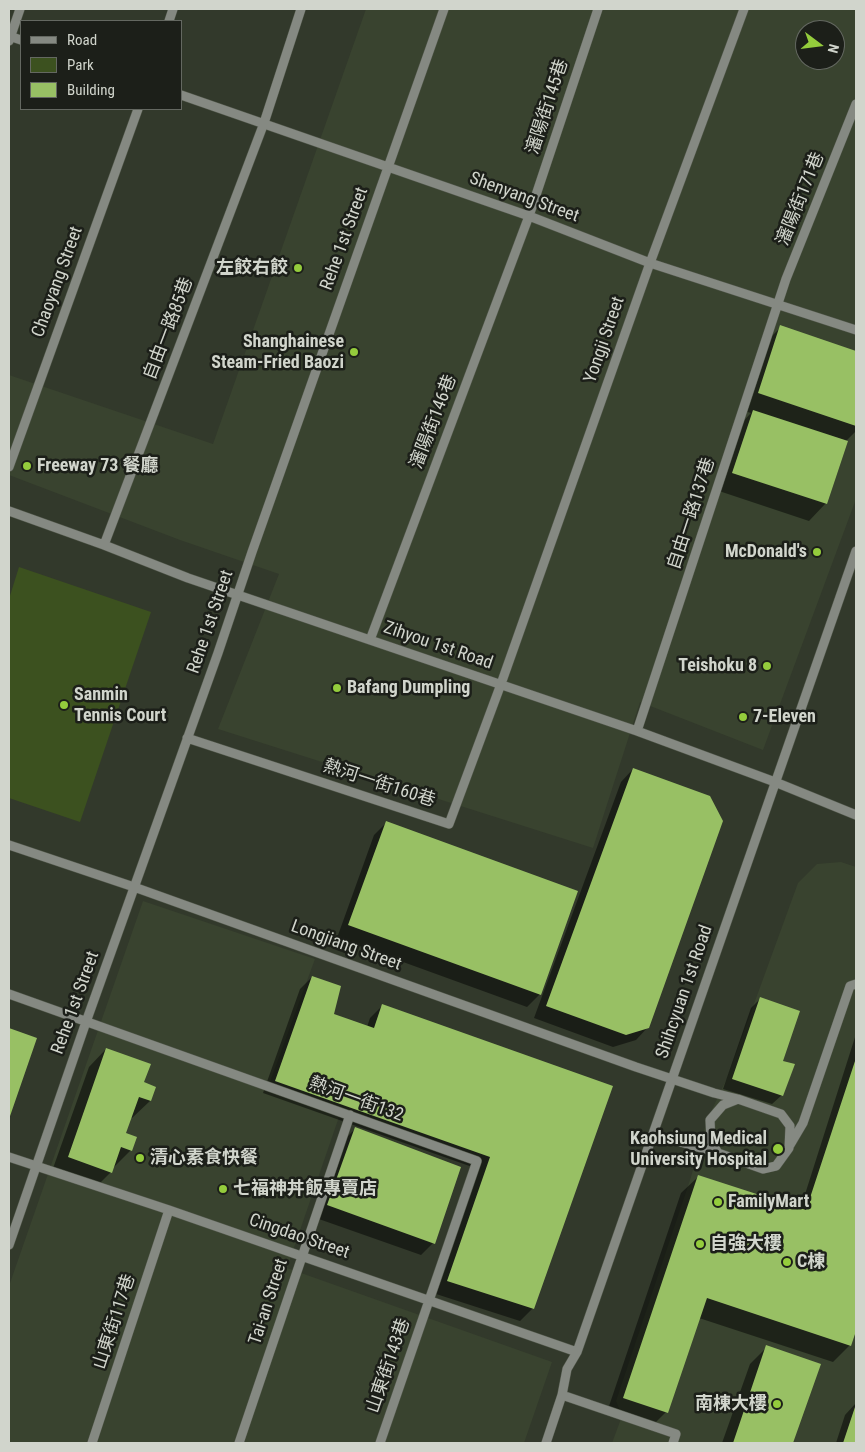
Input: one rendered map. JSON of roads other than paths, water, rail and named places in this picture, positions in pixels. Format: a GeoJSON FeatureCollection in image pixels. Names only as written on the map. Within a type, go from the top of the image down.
{"type":"FeatureCollection","features":[{"type":"Feature","properties":{"kind":"street"},"geometry":{"type":"LineString","coordinates":[[9,38],[20,9]]}},
{"type":"Feature","properties":{"kind":"street","name":"自由一路85巷"},"geometry":{"type":"LineString","coordinates":[[104,545],[264,123],[301,9]]}},
{"type":"Feature","properties":{"kind":"street","name":"Rehe 1st Street"},"geometry":{"type":"LineString","coordinates":[[9,1245],[444,9]]}},
{"type":"Feature","properties":{"kind":"street","name":"瀋陽街145巷"},"geometry":{"type":"LineString","coordinates":[[529,216],[598,9]]}},
{"type":"Feature","properties":{"kind":"street","name":"Yongji Street"},"geometry":{"type":"LineString","coordinates":[[501,684],[650,263],[744,9]]}},
{"type":"Feature","properties":{"kind":"street","name":"Shenyang Street"},"geometry":{"type":"LineString","coordinates":[[182,95],[529,216],[650,263],[856,330]]}},
{"type":"Feature","properties":{"kind":"street","name":"瀋陽街171巷"},"geometry":{"type":"LineString","coordinates":[[778,306],[786,280],[856,104]]}},
{"type":"Feature","properties":{"kind":"street","name":"Chaoyang Street"},"geometry":{"type":"LineString","coordinates":[[9,467],[138,110]]}},
{"type":"Feature","properties":{"kind":"street","name":"瀋陽街146巷"},"geometry":{"type":"LineString","coordinates":[[370,640],[529,216]]}},
{"type":"Feature","properties":{"kind":"street","name":"自由一路137巷"},"geometry":{"type":"LineString","coordinates":[[638,731],[778,306]]}},
{"type":"Feature","properties":{"kind":"street","name":"Zihyou 1st Road"},"geometry":{"type":"LineString","coordinates":[[9,511],[188,578],[638,731],[775,782],[856,815]]}},
{"type":"Feature","properties":{"kind":"street","name":"Shihcyuan 1st Road"},"geometry":{"type":"LineString","coordinates":[[546,1443],[562,1395],[567,1369],[577,1352],[856,551]]}},
{"type":"Feature","properties":{"kind":"street","name":"熱河一街160巷"},"geometry":{"type":"LineString","coordinates":[[187,738],[449,824],[501,684]]}},
{"type":"Feature","properties":{"kind":"street","name":"Longjiang Street"},"geometry":{"type":"LineString","coordinates":[[9,845],[672,1079],[738,1099]]}},
{"type":"Feature","properties":{"kind":"street"},"geometry":{"type":"LineString","coordinates":[[653,1134],[718,1153],[762,1169],[776,1166],[803,1123],[850,986],[856,984]]}},
{"type":"Feature","properties":{"kind":"street","name":"熱河一街132"},"geometry":{"type":"LineString","coordinates":[[9,994],[477,1161],[429,1300]]}},
{"type":"Feature","properties":{"kind":"street"},"geometry":{"type":"LineString","coordinates":[[718,1153],[711,1141],[710,1120],[723,1105],[738,1099],[781,1114],[790,1126],[789,1148]]}},
{"type":"Feature","properties":{"kind":"street","name":"Tai-an Street"},"geometry":{"type":"LineString","coordinates":[[239,1443],[350,1115]]}},
{"type":"Feature","properties":{"kind":"street","name":"Cingdao Street"},"geometry":{"type":"LineString","coordinates":[[9,1157],[169,1210],[577,1352]]}},
{"type":"Feature","properties":{"kind":"street","name":"山東街117巷"},"geometry":{"type":"LineString","coordinates":[[92,1443],[169,1210]]}},
{"type":"Feature","properties":{"kind":"street","name":"山東街143巷"},"geometry":{"type":"LineString","coordinates":[[380,1443],[429,1300]]}},
{"type":"Feature","properties":{"kind":"street"},"geometry":{"type":"LineString","coordinates":[[562,1395],[676,1434],[673,1443]]}},
{"type":"Feature","properties":{"kind":"place","name":"左餃右餃"},"geometry":{"type":"Point","coordinates":[298,268]}},
{"type":"Feature","properties":{"kind":"place","name":"Shanghainese Steam-Fried Baozi"},"geometry":{"type":"Point","coordinates":[354,352]}},
{"type":"Feature","properties":{"kind":"place","name":"Freeway 73 餐廳"},"geometry":{"type":"Point","coordinates":[27,466]}},
{"type":"Feature","properties":{"kind":"place","name":"McDonald's"},"geometry":{"type":"Point","coordinates":[817,552]}},
{"type":"Feature","properties":{"kind":"place","name":"Teishoku 8"},"geometry":{"type":"Point","coordinates":[767,666]}},
{"type":"Feature","properties":{"kind":"place","name":"Bafang Dumpling"},"geometry":{"type":"Point","coordinates":[337,688]}},
{"type":"Feature","properties":{"kind":"place","name":"Sanmin Tennis Court"},"geometry":{"type":"Point","coordinates":[64,705]}},
{"type":"Feature","properties":{"kind":"place","name":"7-Eleven"},"geometry":{"type":"Point","coordinates":[743,717]}},
{"type":"Feature","properties":{"kind":"place","name":"Kaohsiung Medical University Hospital"},"geometry":{"type":"Point","coordinates":[778,1149]}},
{"type":"Feature","properties":{"kind":"place","name":"清心素食快餐"},"geometry":{"type":"Point","coordinates":[140,1158]}},
{"type":"Feature","properties":{"kind":"place","name":"七福神丼飯專賣店"},"geometry":{"type":"Point","coordinates":[223,1189]}},
{"type":"Feature","properties":{"kind":"place","name":"FamilyMart"},"geometry":{"type":"Point","coordinates":[718,1202]}},
{"type":"Feature","properties":{"kind":"place","name":"自強大樓"},"geometry":{"type":"Point","coordinates":[700,1244]}},
{"type":"Feature","properties":{"kind":"place","name":"C棟"},"geometry":{"type":"Point","coordinates":[787,1262]}},
{"type":"Feature","properties":{"kind":"place","name":"南棟大樓"},"geometry":{"type":"Point","coordinates":[777,1404]}}]}
